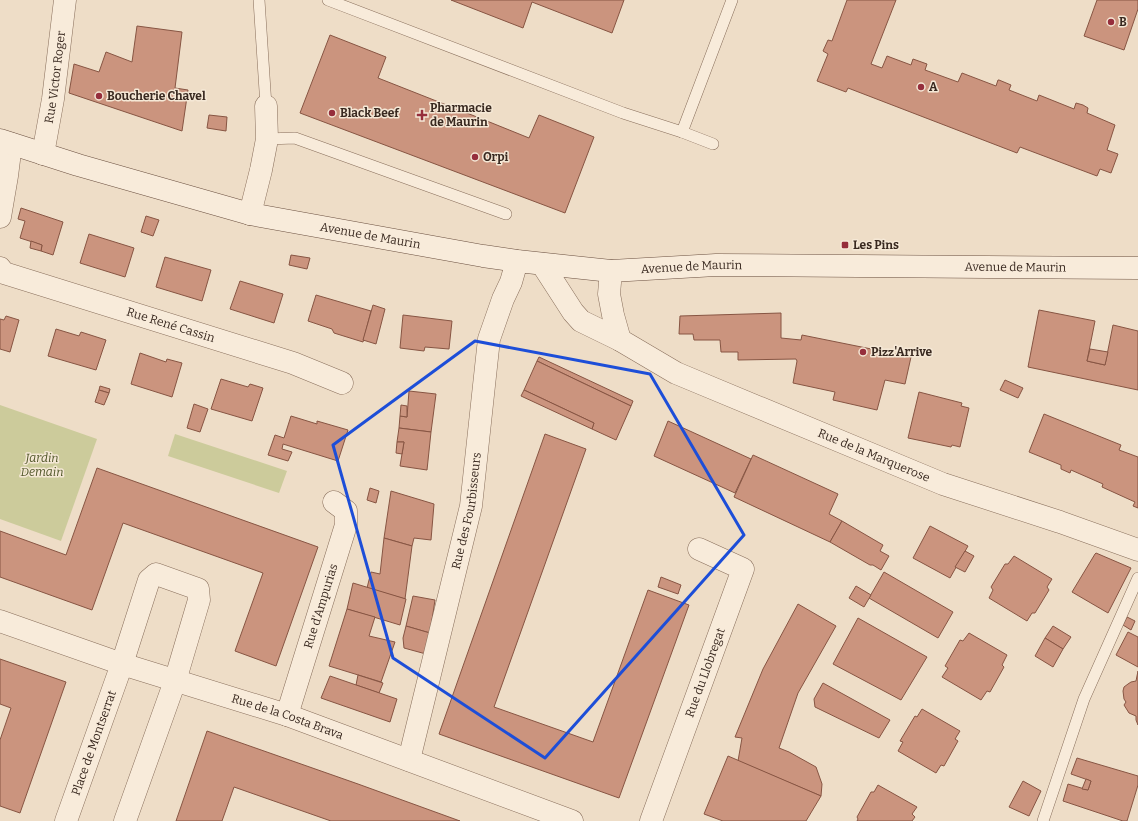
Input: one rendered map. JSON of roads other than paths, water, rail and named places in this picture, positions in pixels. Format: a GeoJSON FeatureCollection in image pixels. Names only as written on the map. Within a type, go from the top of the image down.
{"type":"FeatureCollection","features":[{"type":"Feature","properties":{"kind":"street","name":"Rue Victor Roger"},"geometry":{"type":"LineString","coordinates":[[43,154],[53,99],[65,0]]}},
{"type":"Feature","properties":{"kind":"street"},"geometry":{"type":"LineString","coordinates":[[250,214],[267,139],[266,106]]}},
{"type":"Feature","properties":{"kind":"street","name":"Avenue de Maurin"},"geometry":{"type":"LineString","coordinates":[[5,142],[78,166],[250,214],[483,256],[542,264],[611,271],[716,265],[1138,268]]}},
{"type":"Feature","properties":{"kind":"street"},"geometry":{"type":"LineString","coordinates":[[0,217],[7,176],[5,142]]}},
{"type":"Feature","properties":{"kind":"street","name":"Rue des Fourbisseurs"},"geometry":{"type":"LineString","coordinates":[[409,760],[471,506],[489,339],[503,299],[511,282],[517,261]]}},
{"type":"Feature","properties":{"kind":"street","name":"Rue de la Marquerose"},"geometry":{"type":"LineString","coordinates":[[542,264],[572,312],[581,321],[620,340],[676,373],[943,484],[1060,522],[1138,550]]}},
{"type":"Feature","properties":{"kind":"street","name":"Rue René Cassin"},"geometry":{"type":"LineString","coordinates":[[0,268],[4,273],[294,363],[342,383]]}},
{"type":"Feature","properties":{"kind":"street"},"geometry":{"type":"LineString","coordinates":[[611,271],[609,294],[620,340]]}},
{"type":"Feature","properties":{"kind":"street","name":"Rue d'Ampurias"},"geometry":{"type":"LineString","coordinates":[[287,715],[346,525],[346,511],[334,502]]}},
{"type":"Feature","properties":{"kind":"street","name":"Rue du Llobregat"},"geometry":{"type":"LineString","coordinates":[[652,821],[743,568],[699,550]]}},
{"type":"Feature","properties":{"kind":"street","name":"Place de Montserrat"},"geometry":{"type":"LineString","coordinates":[[66,821],[122,664],[149,580],[156,574],[198,589],[199,600],[175,681]]}},
{"type":"Feature","properties":{"kind":"street","name":"Rue de la Costa Brava"},"geometry":{"type":"LineString","coordinates":[[0,621],[122,664],[287,715],[572,821]]}},
{"type":"Feature","properties":{"kind":"street"},"geometry":{"type":"LineString","coordinates":[[125,821],[175,681]]}},
{"type":"Feature","properties":{"kind":"lane"},"geometry":{"type":"LineString","coordinates":[[259,0],[266,106]]}},
{"type":"Feature","properties":{"kind":"lane"},"geometry":{"type":"LineString","coordinates":[[328,0],[623,113],[714,144]]}},
{"type":"Feature","properties":{"kind":"lane"},"geometry":{"type":"LineString","coordinates":[[682,132],[732,0]]}},
{"type":"Feature","properties":{"kind":"lane"},"geometry":{"type":"LineString","coordinates":[[267,139],[295,138],[506,214]]}},
{"type":"Feature","properties":{"kind":"lane"},"geometry":{"type":"LineString","coordinates":[[1043,821],[1084,699],[1138,578]]}},
{"type":"Feature","properties":{"kind":"place","name":"B"},"geometry":{"type":"Point","coordinates":[1111,22]}},
{"type":"Feature","properties":{"kind":"place","name":"A"},"geometry":{"type":"Point","coordinates":[921,87]}},
{"type":"Feature","properties":{"kind":"place","name":"Boucherie Chavel"},"geometry":{"type":"Point","coordinates":[99,96]}},
{"type":"Feature","properties":{"kind":"place","name":"Black Beef"},"geometry":{"type":"Point","coordinates":[332,113]}},
{"type":"Feature","properties":{"kind":"place","name":"Pharmacie de Maurin"},"geometry":{"type":"Point","coordinates":[422,115]}},
{"type":"Feature","properties":{"kind":"place","name":"Orpi"},"geometry":{"type":"Point","coordinates":[475,157]}},
{"type":"Feature","properties":{"kind":"place","name":"Les Pins"},"geometry":{"type":"Point","coordinates":[845,245]}},
{"type":"Feature","properties":{"kind":"place","name":"Pizz'Arrive"},"geometry":{"type":"Point","coordinates":[863,352]}},
{"type":"Feature","properties":{"kind":"park label","name":"Jardin Demain"},"geometry":{"type":"Point","coordinates":[42,465]}}]}
